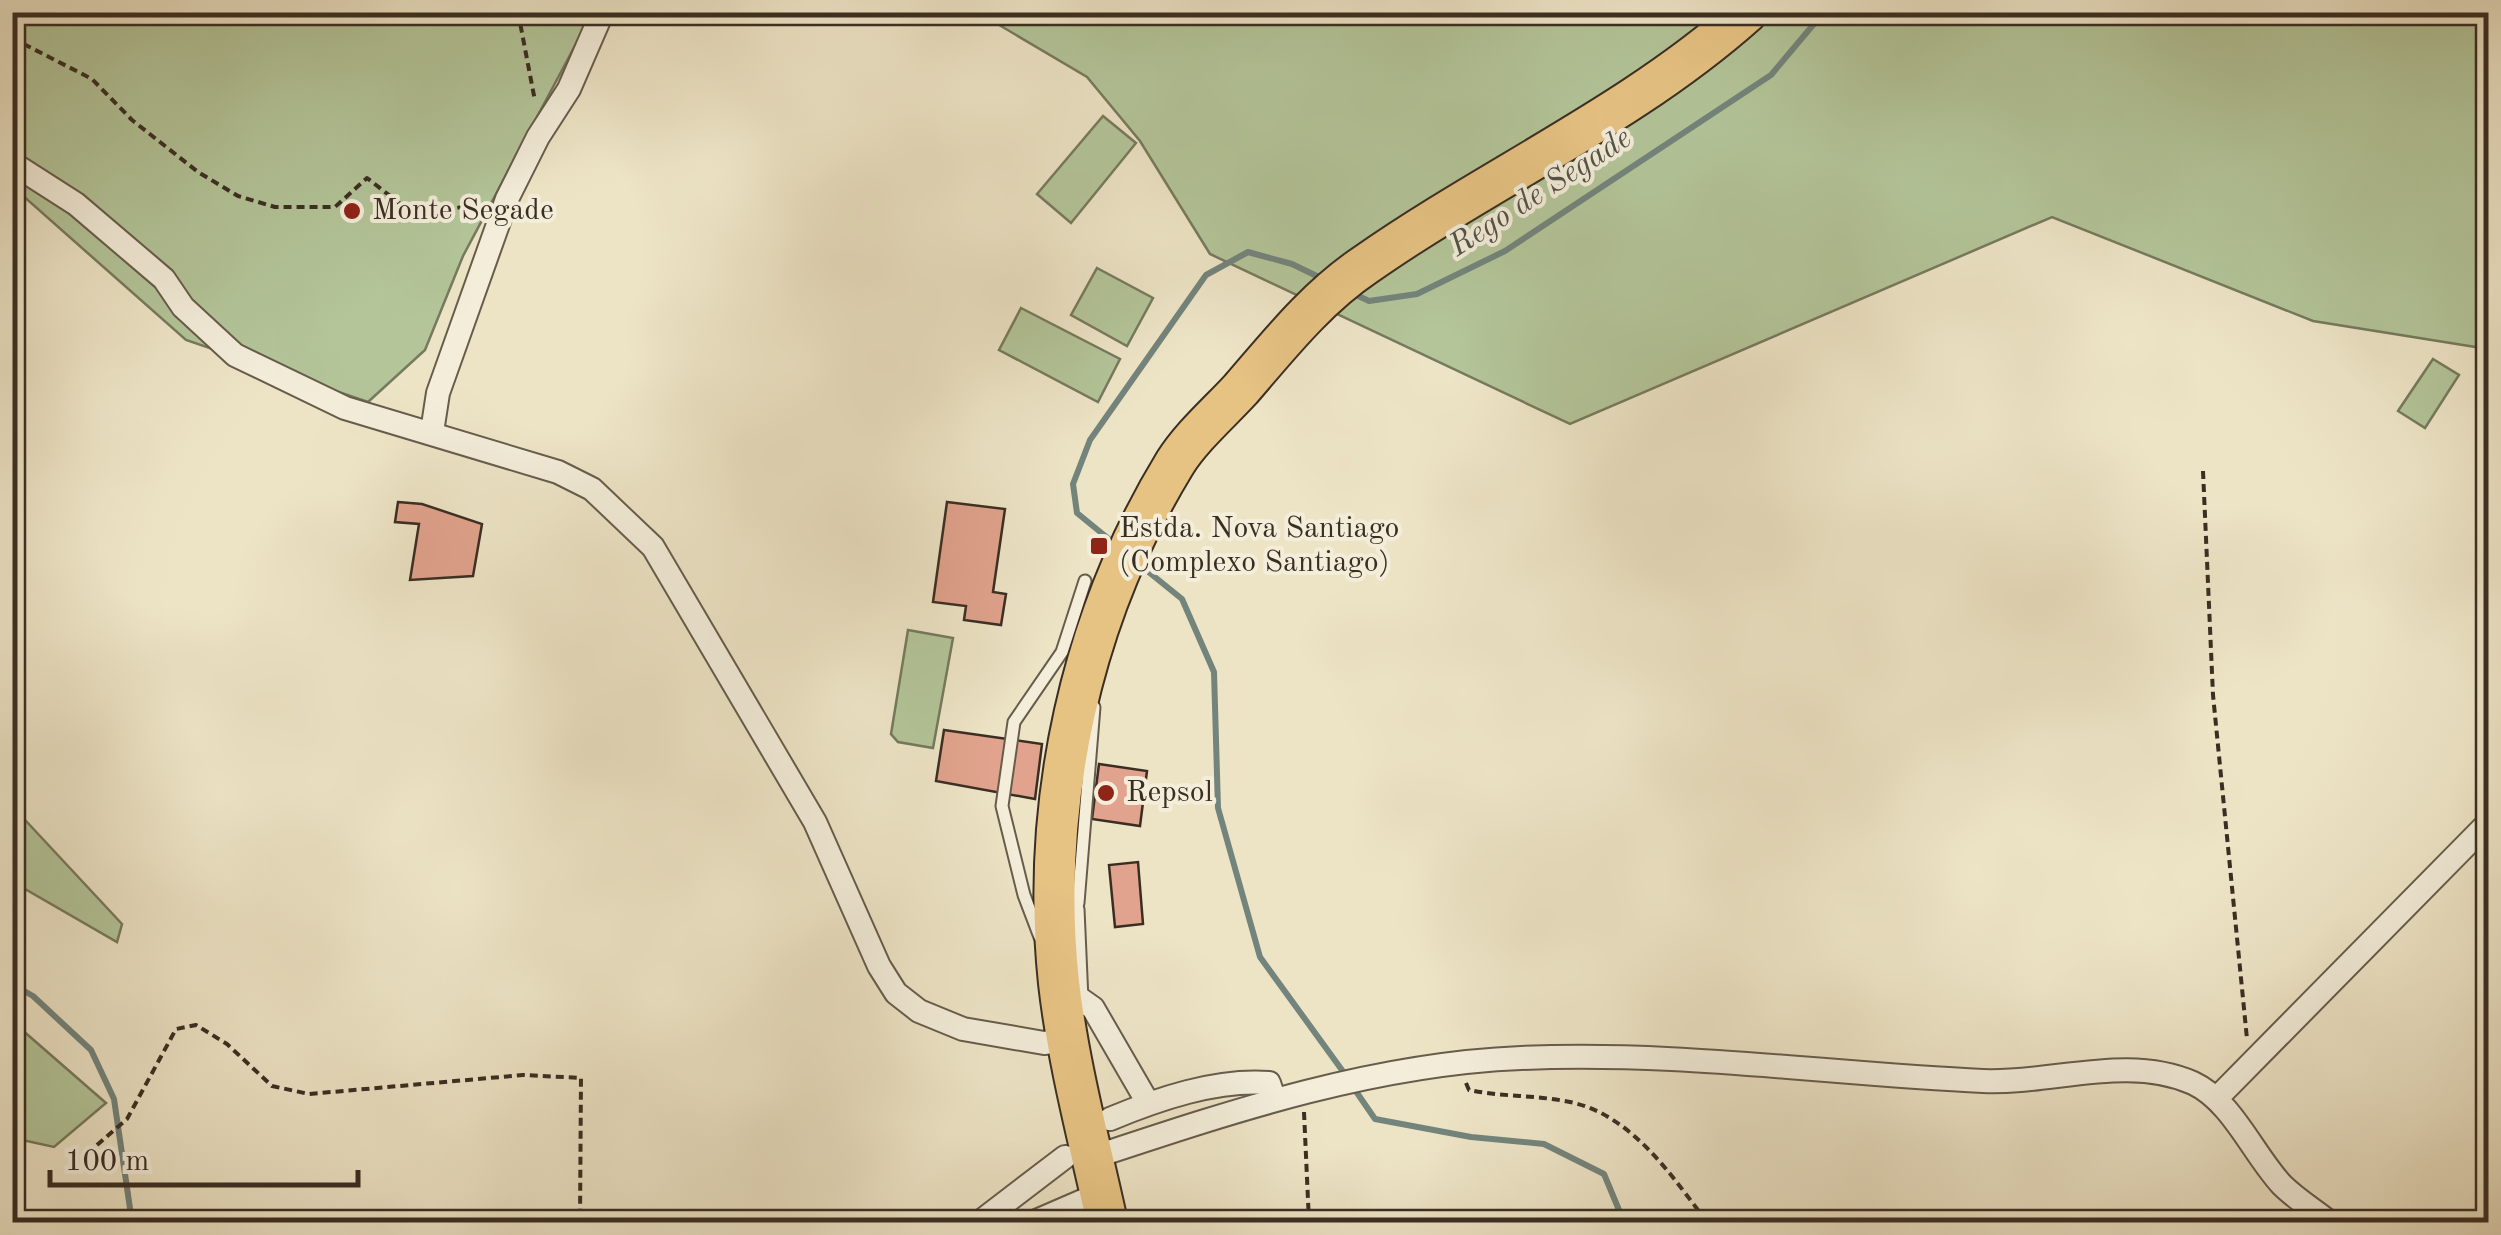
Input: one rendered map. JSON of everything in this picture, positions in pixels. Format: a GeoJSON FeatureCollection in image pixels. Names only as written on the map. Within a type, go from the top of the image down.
{"type":"FeatureCollection","features":[{"type":"Feature","properties":{"kind":"highway"},"geometry":{"type":"LineString","coordinates":[[1092,1182],[1068,1040],[1066,979],[1054,896],[1060,810],[1072,718],[1099,623],[1177,460],[1312,309],[1362,266],[1585,128],[1714,42],[1746,12]]}},
{"type":"Feature","properties":{"kind":"street"},"geometry":{"type":"LineString","coordinates":[[432,432],[438,393],[507,199],[538,137],[569,89],[602,13]]}},
{"type":"Feature","properties":{"kind":"street"},"geometry":{"type":"LineString","coordinates":[[12,163],[76,204],[164,280],[183,307],[235,355],[345,408],[558,472],[592,489],[654,547],[815,822],[879,966],[896,993],[918,1011],[964,1029],[1044,1043],[1068,1040]]}},
{"type":"Feature","properties":{"kind":"street"},"geometry":{"type":"LineString","coordinates":[[2216,1098],[2488,824]]}},
{"type":"Feature","properties":{"kind":"street"},"geometry":{"type":"LineString","coordinates":[[1066,979],[1094,1008],[1148,1104]]}},
{"type":"Feature","properties":{"kind":"street"},"geometry":{"type":"LineString","coordinates":[[980,1222],[1092,1182],[1274,1098],[1457,1065],[1519,1058],[1663,1059],[1988,1081],[2152,1070],[2194,1084],[2216,1098],[2284,1186],[2330,1222]]}},
{"type":"Feature","properties":{"kind":"street"},"geometry":{"type":"LineString","coordinates":[[1110,1120],[1148,1104],[1241,1081],[1268,1083],[1274,1098]]}},
{"type":"Feature","properties":{"kind":"street"},"geometry":{"type":"LineString","coordinates":[[1034,1222],[1092,1182]]}},
{"type":"Feature","properties":{"kind":"lane"},"geometry":{"type":"LineString","coordinates":[[1066,979],[1024,895],[1002,806],[1014,722],[1062,652],[1085,581]]}},
{"type":"Feature","properties":{"kind":"lane"},"geometry":{"type":"LineString","coordinates":[[1066,979],[1078,904],[1099,623]]}},
{"type":"Feature","properties":{"kind":"lane"},"geometry":{"type":"LineString","coordinates":[[1066,979],[1078,904]]}},
{"type":"Feature","properties":{"kind":"path"},"geometry":{"type":"LineString","coordinates":[[518,12],[538,137]]}},
{"type":"Feature","properties":{"kind":"path"},"geometry":{"type":"LineString","coordinates":[[12,38],[92,78],[132,120],[198,172],[238,196],[275,208],[335,207],[366,178],[403,206],[446,210],[507,199]]}},
{"type":"Feature","properties":{"kind":"path"},"geometry":{"type":"LineString","coordinates":[[2203,471],[2213,695],[2242,1020],[2253,1063]]}},
{"type":"Feature","properties":{"kind":"path"},"geometry":{"type":"LineString","coordinates":[[97,1145],[127,1119],[176,1030],[196,1024],[226,1044],[272,1086],[309,1094],[506,1076],[582,1078],[580,1222]]}},
{"type":"Feature","properties":{"kind":"path"},"geometry":{"type":"LineString","coordinates":[[1457,1065],[1469,1090],[1572,1102],[1626,1128],[1660,1160],[1707,1222]]}},
{"type":"Feature","properties":{"kind":"path"},"geometry":{"type":"LineString","coordinates":[[1303,1092],[1309,1222]]}},
{"type":"Feature","properties":{"kind":"green space"},"geometry":{"type":"Polygon","coordinates":[[[12,13],[635,13],[585,27],[463,256],[425,350],[368,402],[186,340],[13,187],[12,13]]]}},
{"type":"Feature","properties":{"kind":"green space"},"geometry":{"type":"Polygon","coordinates":[[[979,13],[2488,13],[2488,349],[2313,321],[2052,217],[1570,424],[1210,254],[1140,141],[1087,77],[979,13]]]}},
{"type":"Feature","properties":{"kind":"green space"},"geometry":{"type":"Polygon","coordinates":[[[1103,116],[1136,143],[1071,223],[1037,194],[1103,116]]]}},
{"type":"Feature","properties":{"kind":"green space"},"geometry":{"type":"Polygon","coordinates":[[[1097,268],[1153,298],[1127,346],[1071,315],[1097,268]]]}},
{"type":"Feature","properties":{"kind":"green space"},"geometry":{"type":"Polygon","coordinates":[[[1021,308],[1120,359],[1098,402],[999,350],[1021,308]]]}},
{"type":"Feature","properties":{"kind":"green space"},"geometry":{"type":"Polygon","coordinates":[[[2433,359],[2459,375],[2425,428],[2398,411],[2433,359]]]}},
{"type":"Feature","properties":{"kind":"green space"},"geometry":{"type":"Polygon","coordinates":[[[908,630],[953,638],[933,748],[898,742],[891,734],[908,630]]]}},
{"type":"Feature","properties":{"kind":"green space"},"geometry":{"type":"Polygon","coordinates":[[[13,807],[122,924],[117,942],[13,882],[13,807]]]}},
{"type":"Feature","properties":{"kind":"green space"},"geometry":{"type":"Polygon","coordinates":[[[13,1022],[106,1103],[54,1147],[13,1138],[13,1022]]]}},
{"type":"Feature","properties":{"kind":"building"},"geometry":{"type":"Polygon","coordinates":[[[398,502],[422,504],[482,524],[473,576],[410,580],[419,524],[395,522],[398,502]]]}},
{"type":"Feature","properties":{"kind":"building"},"geometry":{"type":"Polygon","coordinates":[[[947,502],[1005,509],[993,592],[1006,594],[1001,625],[964,620],[966,606],[933,602],[947,502]]]}},
{"type":"Feature","properties":{"kind":"building"},"geometry":{"type":"Polygon","coordinates":[[[944,730],[1042,744],[1035,799],[936,781],[944,730]]]}},
{"type":"Feature","properties":{"kind":"building"},"geometry":{"type":"Polygon","coordinates":[[[1099,764],[1147,771],[1140,826],[1092,819],[1099,764]]]}},
{"type":"Feature","properties":{"kind":"building"},"geometry":{"type":"Polygon","coordinates":[[[1138,862],[1143,924],[1115,927],[1109,865],[1138,862]]]}},
{"type":"Feature","properties":{"kind":"waterway","name":"Rego de Segade"},"geometry":{"type":"LineString","coordinates":[[1350,292],[1369,301],[1417,294],[1505,251],[1771,75],[1824,12]]}},
{"type":"Feature","properties":{"kind":"waterway","name":"Rego de Segade"},"geometry":{"type":"LineString","coordinates":[[1115,544],[1077,513],[1073,484],[1090,440],[1206,275],[1248,252],[1292,264],[1325,280]]}},
{"type":"Feature","properties":{"kind":"waterway","name":"Rego de Segade"},"geometry":{"type":"LineString","coordinates":[[1140,565],[1182,599],[1214,672],[1218,808],[1260,957],[1347,1077]]}},
{"type":"Feature","properties":{"kind":"waterway"},"geometry":{"type":"LineString","coordinates":[[12,984],[33,996],[91,1050],[114,1099],[132,1222]]}},
{"type":"Feature","properties":{"kind":"waterway","name":"Rego de Segade"},"geometry":{"type":"LineString","coordinates":[[1353,1087],[1375,1119],[1471,1137],[1544,1144],[1604,1174],[1624,1222]]}},
{"type":"Feature","properties":{"kind":"place","name":"Monte Segade"},"geometry":{"type":"Point","coordinates":[352,211]}},
{"type":"Feature","properties":{"kind":"place","name":"Estda. Nova Santiago (Complexo Santiago)"},"geometry":{"type":"Point","coordinates":[1099,546]}},
{"type":"Feature","properties":{"kind":"place","name":"Repsol"},"geometry":{"type":"Point","coordinates":[1106,793]}}]}
